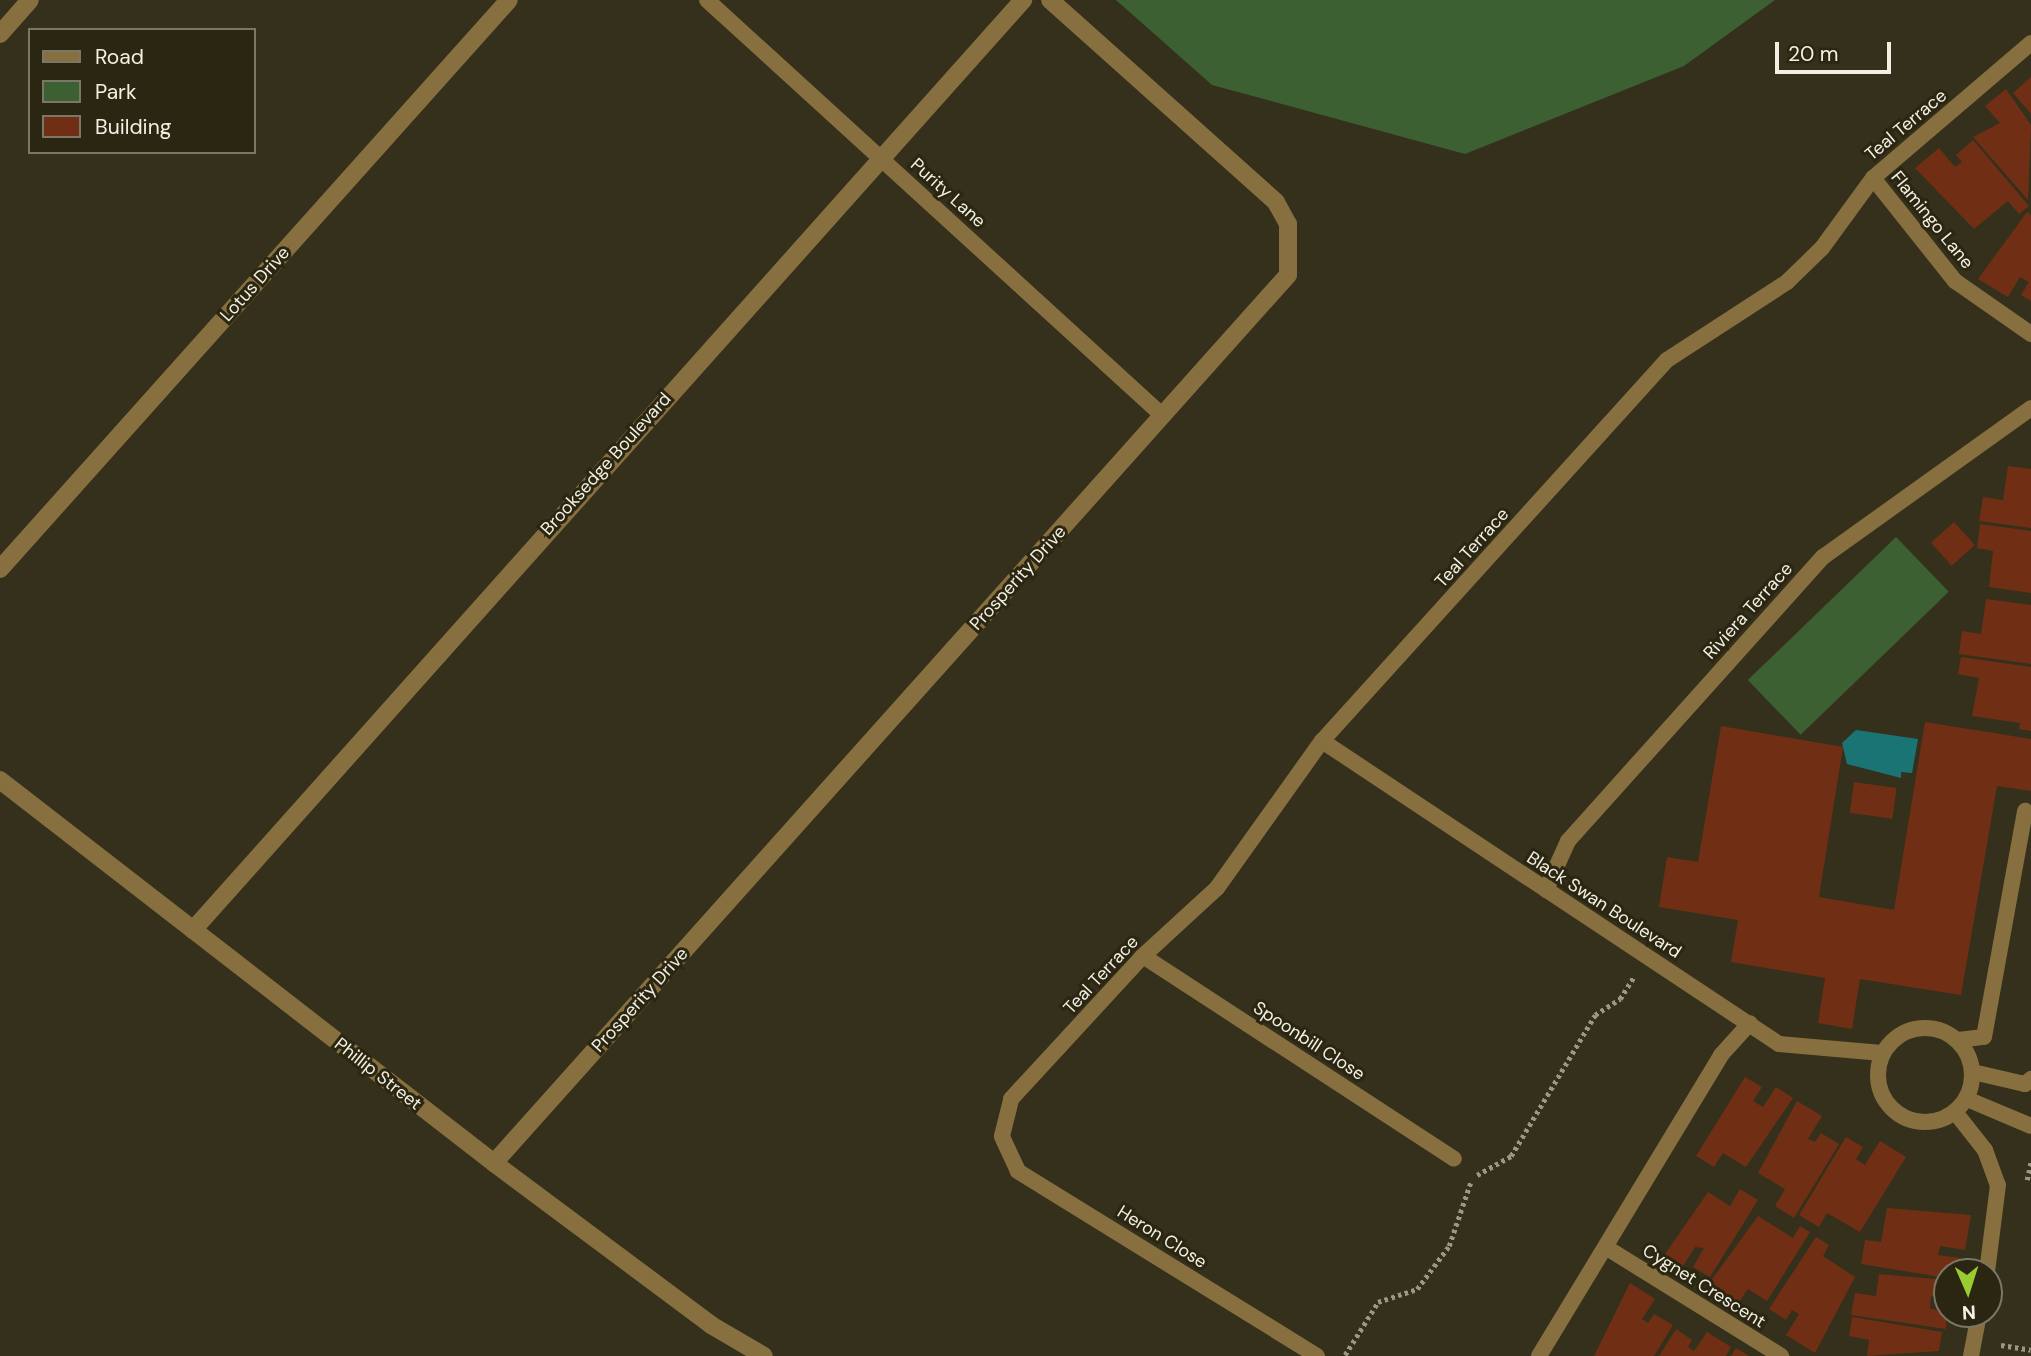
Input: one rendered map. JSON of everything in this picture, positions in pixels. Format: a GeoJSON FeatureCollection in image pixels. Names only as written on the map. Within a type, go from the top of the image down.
{"type":"FeatureCollection","features":[{"type":"Feature","properties":{"kind":"street"},"geometry":{"type":"LineString","coordinates":[[0,34],[30,0]]}},
{"type":"Feature","properties":{"kind":"street","name":"Lotus Drive"},"geometry":{"type":"LineString","coordinates":[[0,569],[509,0]]}},
{"type":"Feature","properties":{"kind":"street","name":"Brooksedge Boulevard"},"geometry":{"type":"LineString","coordinates":[[192,930],[880,156],[1023,0]]}},
{"type":"Feature","properties":{"kind":"street","name":"Prosperity Drive"},"geometry":{"type":"LineString","coordinates":[[494,1163],[1288,275],[1289,224],[1276,202],[1050,0]]}},
{"type":"Feature","properties":{"kind":"street","name":"Phillip Street"},"geometry":{"type":"LineString","coordinates":[[0,780],[494,1163],[711,1325],[764,1356]]}},
{"type":"Feature","properties":{"kind":"lane","name":"Purity Lane"},"geometry":{"type":"LineString","coordinates":[[707,0],[1163,416]]}},
{"type":"Feature","properties":{"kind":"lane","name":"Teal Terrace"},"geometry":{"type":"LineString","coordinates":[[1002,1136],[1012,1099],[1143,956],[1217,887],[1322,741],[1667,360],[1787,282],[1822,248],[1873,178],[2031,43]]}},
{"type":"Feature","properties":{"kind":"lane","name":"Flamingo Lane"},"geometry":{"type":"LineString","coordinates":[[1873,178],[1955,281],[2031,334]]}},
{"type":"Feature","properties":{"kind":"lane","name":"Riviera Terrace"},"geometry":{"type":"LineString","coordinates":[[1546,890],[1568,841],[1823,557],[2031,408]]}},
{"type":"Feature","properties":{"kind":"lane","name":"Black Swan Boulevard"},"geometry":{"type":"LineString","coordinates":[[1322,741],[1779,1044],[1882,1053]]}},
{"type":"Feature","properties":{"kind":"lane"},"geometry":{"type":"LineString","coordinates":[[1958,1040],[1973,1072],[1967,1099],[1955,1112],[1925,1123],[1895,1112],[1879,1085],[1882,1053],[1917,1028],[1958,1040],[1984,1037],[2025,811]]}},
{"type":"Feature","properties":{"kind":"lane","name":"Spoonbill Close"},"geometry":{"type":"LineString","coordinates":[[1143,956],[1454,1159]]}},
{"type":"Feature","properties":{"kind":"lane"},"geometry":{"type":"LineString","coordinates":[[1539,1356],[1607,1248],[1721,1055],[1750,1023]]}},
{"type":"Feature","properties":{"kind":"lane"},"geometry":{"type":"LineString","coordinates":[[1973,1072],[2025,1084],[2031,1079]]}},
{"type":"Feature","properties":{"kind":"lane"},"geometry":{"type":"LineString","coordinates":[[1967,1099],[2031,1126]]}},
{"type":"Feature","properties":{"kind":"lane"},"geometry":{"type":"LineString","coordinates":[[1955,1112],[1985,1150],[1997,1185],[1989,1258]]}},
{"type":"Feature","properties":{"kind":"lane","name":"Heron Close"},"geometry":{"type":"LineString","coordinates":[[1002,1136],[1018,1171],[1317,1356]]}},
{"type":"Feature","properties":{"kind":"lane","name":"Cygnet Crescent"},"geometry":{"type":"LineString","coordinates":[[1607,1248],[1781,1356]]}},
{"type":"Feature","properties":{"kind":"lane"},"geometry":{"type":"LineString","coordinates":[[1971,1356],[1976,1328]]}},
{"type":"Feature","properties":{"kind":"path"},"geometry":{"type":"LineString","coordinates":[[1345,1356],[1378,1302],[1418,1289],[1448,1246],[1473,1178],[1511,1156],[1595,1015],[1620,999],[1647,956]]}},
{"type":"Feature","properties":{"kind":"path"},"geometry":{"type":"LineString","coordinates":[[2000,1345],[2031,1350]]}},
{"type":"Feature","properties":{"kind":"green space"},"geometry":{"type":"Polygon","coordinates":[[[1116,0],[1775,0],[1684,66],[1465,154],[1212,85],[1116,0]]]}},
{"type":"Feature","properties":{"kind":"green space"},"geometry":{"type":"Polygon","coordinates":[[[1896,537],[1949,592],[1801,735],[1748,680],[1896,537]]]}},
{"type":"Feature","properties":{"kind":"water"},"geometry":{"type":"Polygon","coordinates":[[[1856,730],[1918,739],[1912,773],[1901,772],[1901,778],[1847,764],[1842,743],[1856,730]]]}},
{"type":"Feature","properties":{"kind":"building"},"geometry":{"type":"Polygon","coordinates":[[[2031,77],[2031,114],[2013,93],[2031,77]]]}},
{"type":"Feature","properties":{"kind":"building"},"geometry":{"type":"Polygon","coordinates":[[[2006,89],[2031,125],[2028,200],[1973,137],[2000,123],[1985,106],[2006,89]]]}},
{"type":"Feature","properties":{"kind":"building"},"geometry":{"type":"Polygon","coordinates":[[[1973,140],[2029,206],[2019,214],[2008,201],[1974,229],[1915,168],[1939,148],[1955,167],[1962,162],[1956,155],[1973,140]]]}},
{"type":"Feature","properties":{"kind":"building"},"geometry":{"type":"Polygon","coordinates":[[[2027,212],[2031,215],[2031,301],[2021,295],[2029,282],[2020,277],[2008,297],[1978,279],[2027,212]]]}},
{"type":"Feature","properties":{"kind":"building"},"geometry":{"type":"Polygon","coordinates":[[[2008,466],[2031,469],[2031,528],[1979,521],[1983,497],[2003,500],[2008,466]]]}},
{"type":"Feature","properties":{"kind":"building"},"geometry":{"type":"Polygon","coordinates":[[[1954,522],[1975,545],[1952,566],[1931,543],[1954,522]]]}},
{"type":"Feature","properties":{"kind":"building"},"geometry":{"type":"Polygon","coordinates":[[[1980,524],[2031,531],[2031,593],[1989,587],[1993,551],[1977,548],[1980,524]]]}},
{"type":"Feature","properties":{"kind":"building"},"geometry":{"type":"Polygon","coordinates":[[[1986,599],[2031,605],[2031,664],[1959,654],[1962,631],[1981,634],[1986,599]]]}},
{"type":"Feature","properties":{"kind":"building"},"geometry":{"type":"Polygon","coordinates":[[[1961,657],[2031,667],[2031,731],[2019,729],[2020,723],[1972,716],[1979,678],[1958,674],[1961,657]]]}},
{"type":"Feature","properties":{"kind":"building"},"geometry":{"type":"Polygon","coordinates":[[[1925,722],[2031,739],[2031,791],[1997,786],[1961,995],[1860,979],[1852,1029],[1818,1023],[1825,978],[1731,962],[1738,920],[1659,907],[1667,857],[1698,862],[1721,726],[1843,747],[1819,897],[1894,910],[1925,722]]]}},
{"type":"Feature","properties":{"kind":"building"},"geometry":{"type":"Polygon","coordinates":[[[1854,782],[1897,788],[1892,819],[1850,813],[1854,782]]]}},
{"type":"Feature","properties":{"kind":"building"},"geometry":{"type":"Polygon","coordinates":[[[1745,1077],[1762,1087],[1753,1101],[1763,1107],[1776,1087],[1793,1098],[1746,1167],[1723,1153],[1714,1167],[1696,1156],[1745,1077]]]}},
{"type":"Feature","properties":{"kind":"building"},"geometry":{"type":"Polygon","coordinates":[[[1797,1101],[1822,1116],[1808,1139],[1815,1142],[1821,1133],[1839,1144],[1794,1218],[1775,1206],[1785,1189],[1758,1173],[1797,1101]]]}},
{"type":"Feature","properties":{"kind":"building"},"geometry":{"type":"Polygon","coordinates":[[[1846,1137],[1863,1147],[1856,1159],[1865,1165],[1880,1141],[1906,1157],[1860,1232],[1827,1213],[1819,1227],[1799,1215],[1846,1137]]]}},
{"type":"Feature","properties":{"kind":"building"},"geometry":{"type":"Polygon","coordinates":[[[1740,1189],[1758,1200],[1710,1277],[1693,1267],[1704,1248],[1695,1247],[1681,1269],[1663,1257],[1708,1192],[1730,1206],[1740,1189]]]}},
{"type":"Feature","properties":{"kind":"building"},"geometry":{"type":"Polygon","coordinates":[[[1887,1208],[1971,1215],[1965,1250],[1940,1246],[1938,1255],[1960,1258],[1933,1258],[1933,1276],[1861,1264],[1865,1240],[1881,1242],[1887,1208]]]}},
{"type":"Feature","properties":{"kind":"building"},"geometry":{"type":"Polygon","coordinates":[[[1758,1216],[1793,1238],[1800,1226],[1810,1232],[1767,1301],[1748,1289],[1737,1305],[1707,1286],[1758,1216]]]}},
{"type":"Feature","properties":{"kind":"building"},"geometry":{"type":"Polygon","coordinates":[[[1816,1237],[1829,1245],[1823,1256],[1855,1277],[1815,1353],[1786,1335],[1799,1314],[1792,1310],[1786,1320],[1769,1309],[1816,1237]]]}},
{"type":"Feature","properties":{"kind":"building"},"geometry":{"type":"Polygon","coordinates":[[[1879,1274],[1933,1279],[1930,1309],[1933,1309],[1933,1327],[1851,1315],[1855,1293],[1876,1296],[1879,1274]]]}},
{"type":"Feature","properties":{"kind":"building"},"geometry":{"type":"Polygon","coordinates":[[[1630,1283],[1655,1299],[1642,1319],[1648,1323],[1654,1314],[1673,1325],[1654,1356],[1594,1356],[1630,1283]]]}},
{"type":"Feature","properties":{"kind":"building"},"geometry":{"type":"Polygon","coordinates":[[[1852,1317],[1942,1332],[1939,1351],[1867,1356],[1869,1340],[1849,1336],[1852,1317]]]}},
{"type":"Feature","properties":{"kind":"building"},"geometry":{"type":"Polygon","coordinates":[[[1676,1329],[1692,1340],[1688,1347],[1694,1351],[1707,1332],[1731,1347],[1726,1356],[1659,1356],[1676,1329]]]}},
{"type":"Feature","properties":{"kind":"building"},"geometry":{"type":"Polygon","coordinates":[[[1736,1348],[1749,1356],[1731,1356],[1736,1348]]]}}]}
